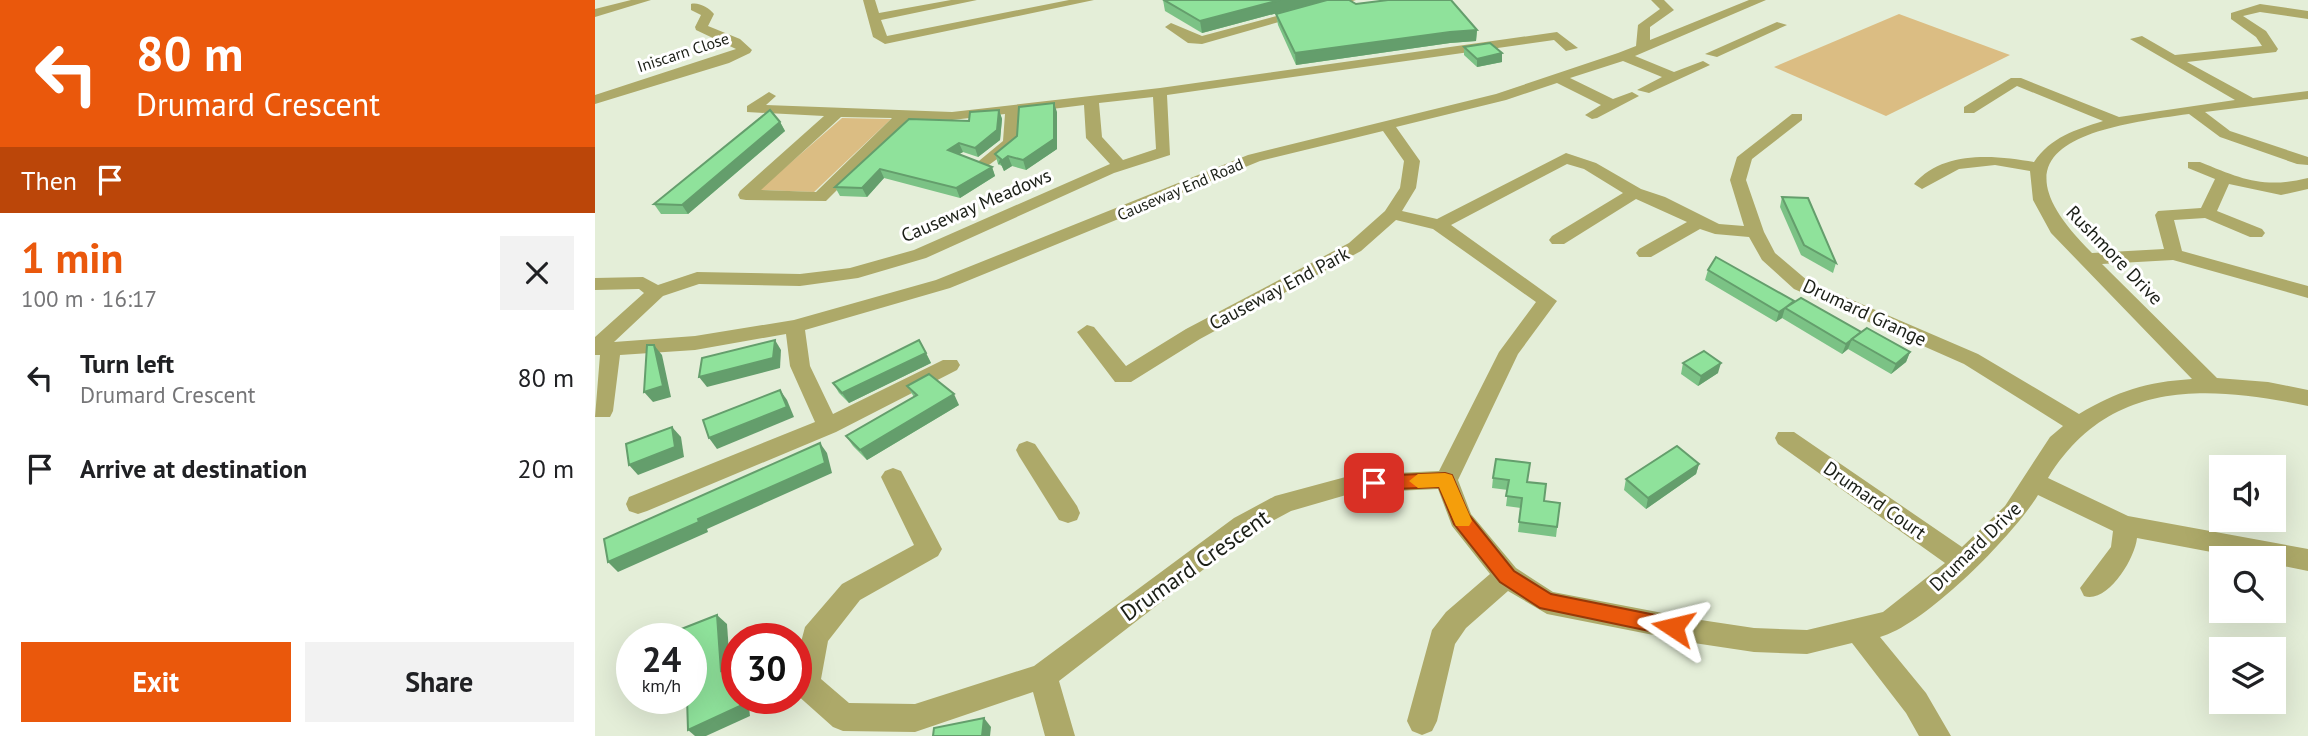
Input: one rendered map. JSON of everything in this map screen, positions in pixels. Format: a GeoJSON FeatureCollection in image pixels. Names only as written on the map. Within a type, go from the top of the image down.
{"type":"FeatureCollection","features":[{"type":"Feature","properties":{"kind":"street"},"geometry":{"type":"LineString","coordinates":[[869,0],[880,37],[885,40],[1043,4],[1088,0]]}},
{"type":"Feature","properties":{"kind":"street"},"geometry":{"type":"LineString","coordinates":[[874,18],[971,0]]}},
{"type":"Feature","properties":{"kind":"street"},"geometry":{"type":"LineString","coordinates":[[1171,27],[1193,40],[1202,40],[1350,0]]}},
{"type":"Feature","properties":{"kind":"street"},"geometry":{"type":"LineString","coordinates":[[1643,47],[1644,25],[1668,10],[1657,0]]}},
{"type":"Feature","properties":{"kind":"street","name":"Causeway End Road"},"geometry":{"type":"LineString","coordinates":[[600,348],[636,349],[695,343],[795,326],[943,284],[1254,158],[1501,97],[1623,55],[1760,0]]}},
{"type":"Feature","properties":{"kind":"street"},"geometry":{"type":"LineString","coordinates":[[595,13],[645,2]]}},
{"type":"Feature","properties":{"kind":"street","name":"Iniscarn Close"},"geometry":{"type":"LineString","coordinates":[[595,100],[724,61],[745,50],[739,43],[710,35],[701,27],[708,14],[695,7]]}},
{"type":"Feature","properties":{"kind":"street"},"geometry":{"type":"LineString","coordinates":[[2175,59],[2271,49],[2261,34],[2235,16],[2241,11],[2266,8],[2308,15]]}},
{"type":"Feature","properties":{"kind":"street"},"geometry":{"type":"LineString","coordinates":[[1592,115],[1674,78],[1729,47],[1781,25]]}},
{"type":"Feature","properties":{"kind":"street"},"geometry":{"type":"LineString","coordinates":[[1685,29],[1729,47]]}},
{"type":"Feature","properties":{"kind":"street"},"geometry":{"type":"LineString","coordinates":[[769,96],[752,109],[952,116],[1160,92],[1557,36],[1571,48]]}},
{"type":"Feature","properties":{"kind":"street"},"geometry":{"type":"LineString","coordinates":[[2137,39],[2253,104]]}},
{"type":"Feature","properties":{"kind":"street"},"geometry":{"type":"LineString","coordinates":[[1623,55],[1674,78]]}},
{"type":"Feature","properties":{"kind":"street"},"geometry":{"type":"LineString","coordinates":[[1559,78],[1613,105]]}},
{"type":"Feature","properties":{"kind":"street"},"geometry":{"type":"LineString","coordinates":[[1969,110],[2016,81],[2114,120]]}},
{"type":"Feature","properties":{"kind":"street","name":"Causeway Meadows"},"geometry":{"type":"LineString","coordinates":[[600,348],[656,292],[697,278],[800,280],[851,274],[920,254],[1120,166],[1164,152],[1160,92]]}},
{"type":"Feature","properties":{"kind":"street"},"geometry":{"type":"LineString","coordinates":[[1922,184],[1955,165],[1995,160],[2038,168],[2051,149],[2078,131],[2114,120],[2308,96]]}},
{"type":"Feature","properties":{"kind":"street"},"geometry":{"type":"LineString","coordinates":[[1091,101],[1094,138],[1120,166]]}},
{"type":"Feature","properties":{"kind":"street"},"geometry":{"type":"LineString","coordinates":[[2193,110],[2225,134],[2306,163]]}},
{"type":"Feature","properties":{"kind":"street","name":"Causeway Meadows"},"geometry":{"type":"LineString","coordinates":[[982,165],[1011,143],[1013,111]]}},
{"type":"Feature","properties":{"kind":"street"},"geometry":{"type":"LineString","coordinates":[[836,113],[745,195],[820,197],[902,116]]}},
{"type":"Feature","properties":{"kind":"street","name":"Drumard Grange"},"geometry":{"type":"LineString","coordinates":[[1797,117],[1745,158],[1738,180],[1755,232],[1768,256],[1801,285],[1971,359],[2079,425]]}},
{"type":"Feature","properties":{"kind":"street","name":"Causeway End Park"},"geometry":{"type":"LineString","coordinates":[[1087,332],[1123,377],[1193,334],[1355,247],[1392,214],[1408,188],[1412,161],[1387,125]]}},
{"type":"Feature","properties":{"kind":"street"},"geometry":{"type":"LineString","coordinates":[[1439,225],[1566,158],[1590,166],[1635,193],[1659,201],[1715,229],[1755,232]]}},
{"type":"Feature","properties":{"kind":"street","name":"Causeway Meadows"},"geometry":{"type":"LineString","coordinates":[[962,160],[999,170]]}},
{"type":"Feature","properties":{"kind":"street"},"geometry":{"type":"LineString","coordinates":[[2194,165],[2224,177],[2269,188],[2295,190],[2308,183]]}},
{"type":"Feature","properties":{"kind":"street","name":"Rushmore Drive"},"geometry":{"type":"LineString","coordinates":[[2038,168],[2041,202],[2057,229],[2090,259],[2211,385]]}},
{"type":"Feature","properties":{"kind":"street"},"geometry":{"type":"LineString","coordinates":[[2207,213],[2224,177]]}},
{"type":"Feature","properties":{"kind":"street"},"geometry":{"type":"LineString","coordinates":[[1558,240],[1574,232],[1578,225],[1597,216],[1607,207],[1635,193]]}},
{"type":"Feature","properties":{"kind":"street"},"geometry":{"type":"LineString","coordinates":[[2175,254],[2164,215],[2207,213],[2256,233]]}},
{"type":"Feature","properties":{"kind":"street"},"geometry":{"type":"LineString","coordinates":[[1392,214],[1439,225],[1547,301],[1538,308],[1509,352],[1445,480]]}},
{"type":"Feature","properties":{"kind":"street"},"geometry":{"type":"LineString","coordinates":[[1645,253],[1701,221]]}},
{"type":"Feature","properties":{"kind":"street"},"geometry":{"type":"LineString","coordinates":[[2090,259],[2175,254],[2308,292]]}},
{"type":"Feature","properties":{"kind":"street"},"geometry":{"type":"LineString","coordinates":[[595,284],[643,283],[656,292]]}},
{"type":"Feature","properties":{"kind":"street"},"geometry":{"type":"LineString","coordinates":[[795,326],[800,366],[828,426]]}},
{"type":"Feature","properties":{"kind":"street"},"geometry":{"type":"LineString","coordinates":[[600,348],[602,411]]}},
{"type":"Feature","properties":{"kind":"street"},"geometry":{"type":"LineString","coordinates":[[638,504],[828,426],[950,365]]}},
{"type":"Feature","properties":{"kind":"street","name":"Drumard Drive"},"geometry":{"type":"LineString","coordinates":[[1445,480],[1461,519],[1507,576],[1547,602],[1706,633],[1755,640],[1807,642],[1859,632],[1890,622],[1965,562],[2014,513],[2058,443],[2079,425],[2121,399],[2169,388],[2211,385],[2267,390],[2308,398]]}},
{"type":"Feature","properties":{"kind":"street","name":"Drumard Court"},"geometry":{"type":"LineString","coordinates":[[1786,438],[1965,562]]}},
{"type":"Feature","properties":{"kind":"street"},"geometry":{"type":"LineString","coordinates":[[1027,450],[1069,513]]}},
{"type":"Feature","properties":{"kind":"street","name":"Drumard Crescent"},"geometry":{"type":"LineString","coordinates":[[893,477],[929,549],[851,592],[815,636],[806,684],[841,726],[915,718],[1043,676],[1243,526],[1283,503],[1353,484],[1445,480]]}},
{"type":"Feature","properties":{"kind":"street"},"geometry":{"type":"LineString","coordinates":[[2034,482],[2088,511],[2126,526],[2308,560]]}},
{"type":"Feature","properties":{"kind":"street"},"geometry":{"type":"LineString","coordinates":[[2093,588],[2123,550],[2126,526]]}},
{"type":"Feature","properties":{"kind":"street"},"geometry":{"type":"LineString","coordinates":[[1422,721],[1442,639],[1456,620],[1507,576]]}},
{"type":"Feature","properties":{"kind":"street"},"geometry":{"type":"LineString","coordinates":[[1859,632],[1916,703],[1936,736]]}},
{"type":"Feature","properties":{"kind":"street"},"geometry":{"type":"LineString","coordinates":[[1043,676],[1060,736]]}},
{"type":"Feature","properties":{"kind":"shaded area"},"geometry":{"type":"Polygon","coordinates":[[[1899,14],[2010,55],[1886,116],[1774,67],[1899,14]]]}},
{"type":"Feature","properties":{"kind":"shaded area"},"geometry":{"type":"Polygon","coordinates":[[[842,118],[891,119],[814,192],[759,190],[842,118]]]}},
{"type":"Feature","properties":{"kind":"building"},"geometry":{"type":"Polygon","coordinates":[[[1164,0],[1280,0],[1200,21],[1164,0]]]}},
{"type":"Feature","properties":{"kind":"building"},"geometry":{"type":"Polygon","coordinates":[[[1327,0],[1349,0],[1356,4],[1388,0],[1451,0],[1477,30],[1295,53],[1276,14],[1327,0]]]}},
{"type":"Feature","properties":{"kind":"building"},"geometry":{"type":"Polygon","coordinates":[[[1490,43],[1502,53],[1477,59],[1464,47],[1490,43]]]}},
{"type":"Feature","properties":{"kind":"building"},"geometry":{"type":"Polygon","coordinates":[[[1054,103],[1054,139],[1023,160],[1008,156],[1000,162],[1001,159],[995,154],[1017,136],[1019,107],[1054,103]]]}},
{"type":"Feature","properties":{"kind":"building"},"geometry":{"type":"Polygon","coordinates":[[[770,110],[780,122],[682,205],[654,204],[770,110]]]}},
{"type":"Feature","properties":{"kind":"building"},"geometry":{"type":"Polygon","coordinates":[[[999,110],[997,130],[975,148],[959,143],[948,150],[992,167],[956,188],[880,169],[862,188],[835,187],[909,119],[969,121],[970,112],[999,110]]]}},
{"type":"Feature","properties":{"kind":"building"},"geometry":{"type":"Polygon","coordinates":[[[1782,197],[1808,198],[1836,263],[1804,245],[1782,197]]]}},
{"type":"Feature","properties":{"kind":"building"},"geometry":{"type":"Polygon","coordinates":[[[1716,257],[1794,301],[1779,312],[1708,270],[1716,257]]]}},
{"type":"Feature","properties":{"kind":"building"},"geometry":{"type":"Polygon","coordinates":[[[1801,298],[1861,332],[1846,344],[1785,308],[1801,298]]]}},
{"type":"Feature","properties":{"kind":"building"},"geometry":{"type":"Polygon","coordinates":[[[1867,328],[1910,352],[1896,364],[1852,339],[1867,328]]]}},
{"type":"Feature","properties":{"kind":"building"},"geometry":{"type":"Polygon","coordinates":[[[775,340],[773,358],[699,377],[702,358],[775,340]]]}},
{"type":"Feature","properties":{"kind":"building"},"geometry":{"type":"Polygon","coordinates":[[[919,340],[926,353],[842,393],[833,383],[919,340]]]}},
{"type":"Feature","properties":{"kind":"building"},"geometry":{"type":"Polygon","coordinates":[[[647,345],[654,345],[663,386],[644,392],[647,345]]]}},
{"type":"Feature","properties":{"kind":"building"},"geometry":{"type":"Polygon","coordinates":[[[1704,351],[1721,363],[1701,376],[1683,363],[1704,351]]]}},
{"type":"Feature","properties":{"kind":"building"},"geometry":{"type":"Polygon","coordinates":[[[929,374],[954,394],[860,450],[846,436],[917,395],[907,386],[929,374]]]}},
{"type":"Feature","properties":{"kind":"building"},"geometry":{"type":"Polygon","coordinates":[[[780,390],[787,407],[709,438],[703,420],[780,390]]]}},
{"type":"Feature","properties":{"kind":"building"},"geometry":{"type":"Polygon","coordinates":[[[672,427],[675,447],[629,465],[626,444],[672,427]]]}},
{"type":"Feature","properties":{"kind":"building"},"geometry":{"type":"Polygon","coordinates":[[[820,443],[825,463],[608,562],[604,539],[820,443]]]}},
{"type":"Feature","properties":{"kind":"building"},"geometry":{"type":"Polygon","coordinates":[[[1677,446],[1699,464],[1648,498],[1626,479],[1677,446]]]}},
{"type":"Feature","properties":{"kind":"building"},"geometry":{"type":"Polygon","coordinates":[[[1496,459],[1530,463],[1527,482],[1546,484],[1544,501],[1560,503],[1557,527],[1519,522],[1522,498],[1506,496],[1509,480],[1493,478],[1496,459]]]}},
{"type":"Feature","properties":{"kind":"building"},"geometry":{"type":"Polygon","coordinates":[[[717,615],[723,714],[688,730],[688,714],[707,714],[707,623],[697,623],[717,615]]]}},
{"type":"Feature","properties":{"kind":"building"},"geometry":{"type":"Polygon","coordinates":[[[984,718],[982,736],[933,736],[934,728],[984,718]]]}},
{"type":"Feature","properties":{"kind":"slow traffic"},"geometry":{"type":"LineString","coordinates":[[1418,481],[1445,480],[1463,521]]}},
{"type":"Feature","properties":{"kind":"route"},"geometry":{"type":"LineString","coordinates":[[1374,483],[1445,480],[1461,519],[1507,576],[1547,602],[1673,627]]}}]}
